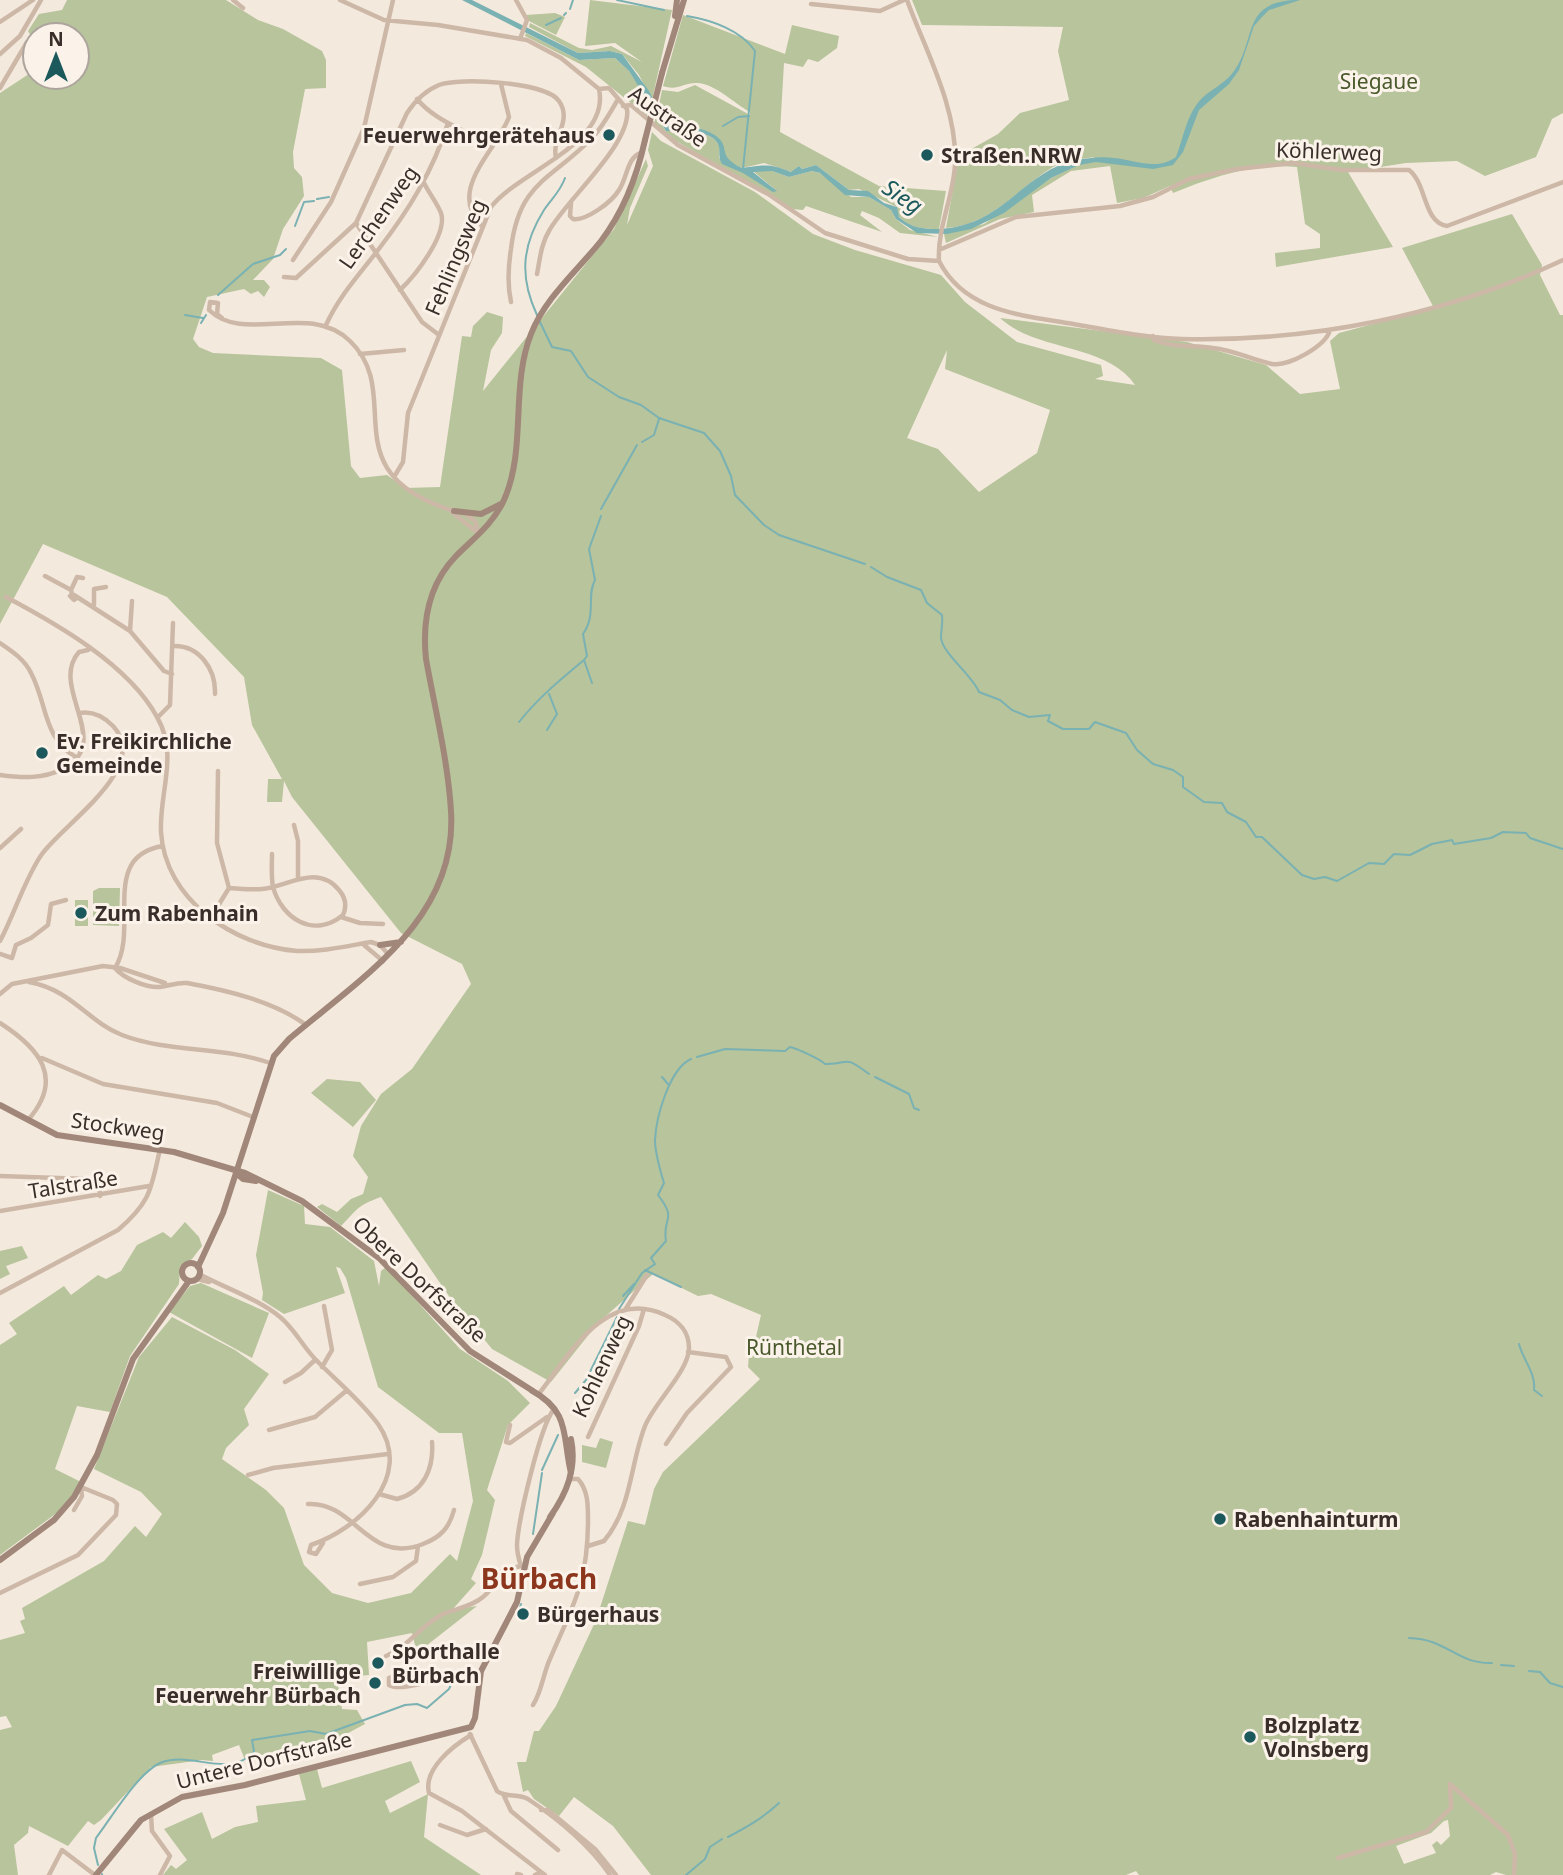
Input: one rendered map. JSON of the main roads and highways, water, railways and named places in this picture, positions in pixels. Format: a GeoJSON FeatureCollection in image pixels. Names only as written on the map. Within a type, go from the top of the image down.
{"type":"FeatureCollection","features":[{"type":"Feature","properties":{"kind":"water"},"geometry":{"type":"Polygon","coordinates":[[[462,0],[472,0],[578,53],[610,51],[622,54],[649,91],[664,121],[702,129],[716,136],[721,140],[729,159],[742,168],[767,166],[791,172],[799,166],[802,169],[816,165],[849,190],[868,191],[884,203],[897,207],[899,217],[908,224],[939,229],[961,226],[980,218],[997,209],[1041,175],[1076,160],[1109,157],[1154,164],[1176,157],[1192,112],[1202,98],[1231,75],[1258,15],[1267,7],[1280,2],[1300,0],[1269,10],[1254,26],[1239,70],[1229,84],[1199,110],[1183,152],[1173,165],[1153,169],[1096,162],[1079,165],[1051,178],[1004,213],[971,229],[947,234],[917,233],[896,219],[891,210],[869,197],[845,195],[820,173],[812,171],[789,177],[772,171],[753,172],[777,191],[773,192],[743,173],[722,164],[719,147],[711,137],[696,132],[666,131],[629,71],[615,58],[579,60],[462,0]]]}},
{"type":"Feature","properties":{"kind":"waterway"},"geometry":{"type":"LineString","coordinates":[[570,9],[573,0]]}},
{"type":"Feature","properties":{"kind":"waterway"},"geometry":{"type":"LineString","coordinates":[[617,0],[664,10]]}},
{"type":"Feature","properties":{"kind":"waterway"},"geometry":{"type":"LineString","coordinates":[[687,16],[725,27],[742,37],[755,51],[743,169]]}},
{"type":"Feature","properties":{"kind":"waterway"},"geometry":{"type":"LineString","coordinates":[[546,25],[561,18]]}},
{"type":"Feature","properties":{"kind":"waterway"},"geometry":{"type":"LineString","coordinates":[[723,126],[738,117],[749,116]]}},
{"type":"Feature","properties":{"kind":"waterway"},"geometry":{"type":"LineString","coordinates":[[537,315],[527,287],[527,249],[537,223],[565,178]]}},
{"type":"Feature","properties":{"kind":"waterway"},"geometry":{"type":"LineString","coordinates":[[317,199],[329,197]]}},
{"type":"Feature","properties":{"kind":"waterway"},"geometry":{"type":"LineString","coordinates":[[295,226],[304,202],[314,201]]}},
{"type":"Feature","properties":{"kind":"waterway"},"geometry":{"type":"LineString","coordinates":[[218,295],[253,264],[280,255],[286,249]]}},
{"type":"Feature","properties":{"kind":"waterway"},"geometry":{"type":"LineString","coordinates":[[185,315],[203,318]]}},
{"type":"Feature","properties":{"kind":"waterway"},"geometry":{"type":"LineString","coordinates":[[201,323],[206,315]]}},
{"type":"Feature","properties":{"kind":"waterway"},"geometry":{"type":"LineString","coordinates":[[539,320],[552,347],[571,351],[588,377],[619,397],[641,405],[659,418],[704,433],[720,451],[731,476],[735,495],[764,525],[779,535],[865,564]]}},
{"type":"Feature","properties":{"kind":"waterway"},"geometry":{"type":"LineString","coordinates":[[642,442],[654,435],[659,419]]}},
{"type":"Feature","properties":{"kind":"waterway"},"geometry":{"type":"LineString","coordinates":[[601,509],[637,445]]}},
{"type":"Feature","properties":{"kind":"waterway"},"geometry":{"type":"LineString","coordinates":[[592,683],[584,660],[587,656],[583,634],[590,619],[591,592],[595,580],[589,549],[601,516]]}},
{"type":"Feature","properties":{"kind":"waterway"},"geometry":{"type":"LineString","coordinates":[[871,567],[887,577],[921,590],[927,603],[942,615],[943,644],[979,692],[1000,700],[1012,710],[1029,717],[1050,715],[1048,721],[1063,729],[1089,729],[1095,722],[1126,733],[1137,750],[1153,764],[1173,770],[1183,777],[1183,787],[1204,802],[1222,803],[1227,812],[1246,822],[1256,837],[1262,837],[1302,875],[1337,881],[1369,863],[1384,864],[1394,854],[1410,855],[1432,844],[1452,840],[1454,844],[1491,838],[1503,832],[1526,833],[1530,838],[1563,849]]}},
{"type":"Feature","properties":{"kind":"waterway"},"geometry":{"type":"LineString","coordinates":[[519,722],[542,697],[584,660]]}},
{"type":"Feature","properties":{"kind":"waterway"},"geometry":{"type":"LineString","coordinates":[[547,730],[557,714],[549,694]]}},
{"type":"Feature","properties":{"kind":"waterway","name":"Bürbach"},"geometry":{"type":"LineString","coordinates":[[697,1057],[725,1049],[785,1051],[790,1047],[825,1064],[850,1062],[869,1074]]}},
{"type":"Feature","properties":{"kind":"waterway","name":"Bürbach"},"geometry":{"type":"LineString","coordinates":[[619,1309],[642,1273],[655,1264],[651,1258],[666,1241],[668,1214],[658,1195],[664,1183],[656,1150],[656,1131],[670,1083],[683,1064],[691,1059]]}},
{"type":"Feature","properties":{"kind":"waterway"},"geometry":{"type":"LineString","coordinates":[[662,1077],[668,1084]]}},
{"type":"Feature","properties":{"kind":"waterway","name":"Bürbach"},"geometry":{"type":"LineString","coordinates":[[875,1077],[909,1094],[914,1108],[919,1110]]}},
{"type":"Feature","properties":{"kind":"waterway"},"geometry":{"type":"LineString","coordinates":[[645,1270],[681,1287]]}},
{"type":"Feature","properties":{"kind":"waterway","name":"Bürbach"},"geometry":{"type":"LineString","coordinates":[[623,1296],[634,1284]]}},
{"type":"Feature","properties":{"kind":"waterway","name":"Bürbach"},"geometry":{"type":"LineString","coordinates":[[575,1393],[586,1380],[617,1317]]}},
{"type":"Feature","properties":{"kind":"waterway"},"geometry":{"type":"LineString","coordinates":[[1519,1344],[1533,1378],[1534,1390],[1542,1396]]}},
{"type":"Feature","properties":{"kind":"waterway","name":"Bürbach"},"geometry":{"type":"LineString","coordinates":[[542,1470],[558,1435]]}},
{"type":"Feature","properties":{"kind":"waterway","name":"Bürbach"},"geometry":{"type":"LineString","coordinates":[[533,1534],[542,1473]]}},
{"type":"Feature","properties":{"kind":"waterway","name":"Bürbach"},"geometry":{"type":"LineString","coordinates":[[519,1610],[521,1604]]}},
{"type":"Feature","properties":{"kind":"waterway"},"geometry":{"type":"LineString","coordinates":[[1409,1638],[1433,1642],[1469,1660],[1492,1663]]}},
{"type":"Feature","properties":{"kind":"waterway"},"geometry":{"type":"LineString","coordinates":[[1501,1665],[1514,1666]]}},
{"type":"Feature","properties":{"kind":"waterway"},"geometry":{"type":"LineString","coordinates":[[1529,1671],[1540,1672],[1550,1683],[1563,1687]]}},
{"type":"Feature","properties":{"kind":"waterway","name":"Bürbach"},"geometry":{"type":"LineString","coordinates":[[98,1865],[94,1848],[96,1838],[134,1786],[160,1763],[172,1760],[234,1763],[245,1759],[254,1751],[252,1740],[310,1731],[326,1734],[405,1705],[417,1704],[427,1708],[449,1689],[454,1678],[469,1684]]}},
{"type":"Feature","properties":{"kind":"waterway"},"geometry":{"type":"LineString","coordinates":[[728,1837],[755,1822],[779,1803]]}},
{"type":"Feature","properties":{"kind":"waterway"},"geometry":{"type":"LineString","coordinates":[[686,1875],[705,1859],[710,1847],[722,1839]]}},
{"type":"Feature","properties":{"kind":"place","name":"Feuerwehrgerätehaus"},"geometry":{"type":"Point","coordinates":[609,135]}},
{"type":"Feature","properties":{"kind":"place","name":"Straßen.NRW"},"geometry":{"type":"Point","coordinates":[927,155]}},
{"type":"Feature","properties":{"kind":"place","name":"Ev. Freikirchliche Gemeinde"},"geometry":{"type":"Point","coordinates":[42,753]}},
{"type":"Feature","properties":{"kind":"place","name":"Zum Rabenhain"},"geometry":{"type":"Point","coordinates":[81,913]}},
{"type":"Feature","properties":{"kind":"place","name":"Rabenhainturm"},"geometry":{"type":"Point","coordinates":[1220,1519]}},
{"type":"Feature","properties":{"kind":"place","name":"Bürgerhaus"},"geometry":{"type":"Point","coordinates":[523,1614]}},
{"type":"Feature","properties":{"kind":"place","name":"Sporthalle Bürbach"},"geometry":{"type":"Point","coordinates":[378,1663]}},
{"type":"Feature","properties":{"kind":"place","name":"Freiwillige Feuerwehr Bürbach"},"geometry":{"type":"Point","coordinates":[375,1683]}},
{"type":"Feature","properties":{"kind":"place","name":"Bolzplatz Volnsberg"},"geometry":{"type":"Point","coordinates":[1250,1737]}},
{"type":"Feature","properties":{"kind":"district","name":"Bürbach"},"geometry":{"type":"Point","coordinates":[539,1578]}},
{"type":"Feature","properties":{"kind":"park label","name":"Siegaue"},"geometry":{"type":"Point","coordinates":[1379,81]}},
{"type":"Feature","properties":{"kind":"park label","name":"Rünthetal"},"geometry":{"type":"Point","coordinates":[794,1347]}},
{"type":"Feature","properties":{"kind":"water label","name":"Sieg"},"geometry":{"type":"Point","coordinates":[903,196]}}]}
